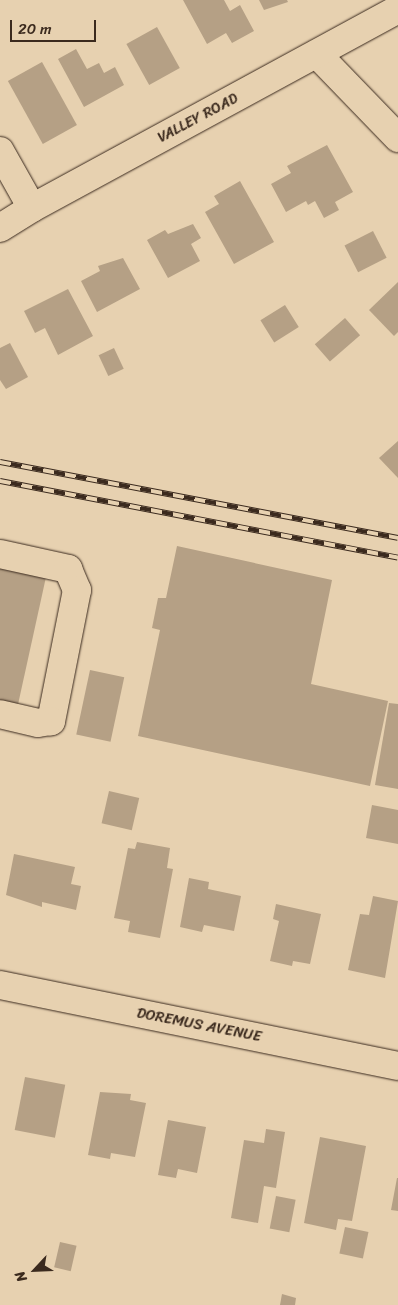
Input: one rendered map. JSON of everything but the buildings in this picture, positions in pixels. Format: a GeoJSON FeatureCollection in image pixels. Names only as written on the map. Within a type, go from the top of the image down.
{"type":"FeatureCollection","features":[{"type":"Feature","properties":{"kind":"street","name":"VALLEY ROAD"},"geometry":{"type":"LineString","coordinates":[[0,228],[32,208],[398,9]]}},
{"type":"Feature","properties":{"kind":"street"},"geometry":{"type":"LineString","coordinates":[[316,54],[398,138]]}},
{"type":"Feature","properties":{"kind":"street"},"geometry":{"type":"LineString","coordinates":[[0,151],[32,208]]}},
{"type":"Feature","properties":{"kind":"street"},"geometry":{"type":"LineString","coordinates":[[0,554],[68,569],[77,590],[51,721],[38,724],[0,714]]}},
{"type":"Feature","properties":{"kind":"street","name":"DOREMUS AVENUE"},"geometry":{"type":"LineString","coordinates":[[0,985],[398,1066]]}},
{"type":"Feature","properties":{"kind":"railway"},"geometry":{"type":"LineString","coordinates":[[0,462],[398,538]]}},
{"type":"Feature","properties":{"kind":"railway"},"geometry":{"type":"LineString","coordinates":[[0,481],[398,558]]}}]}
